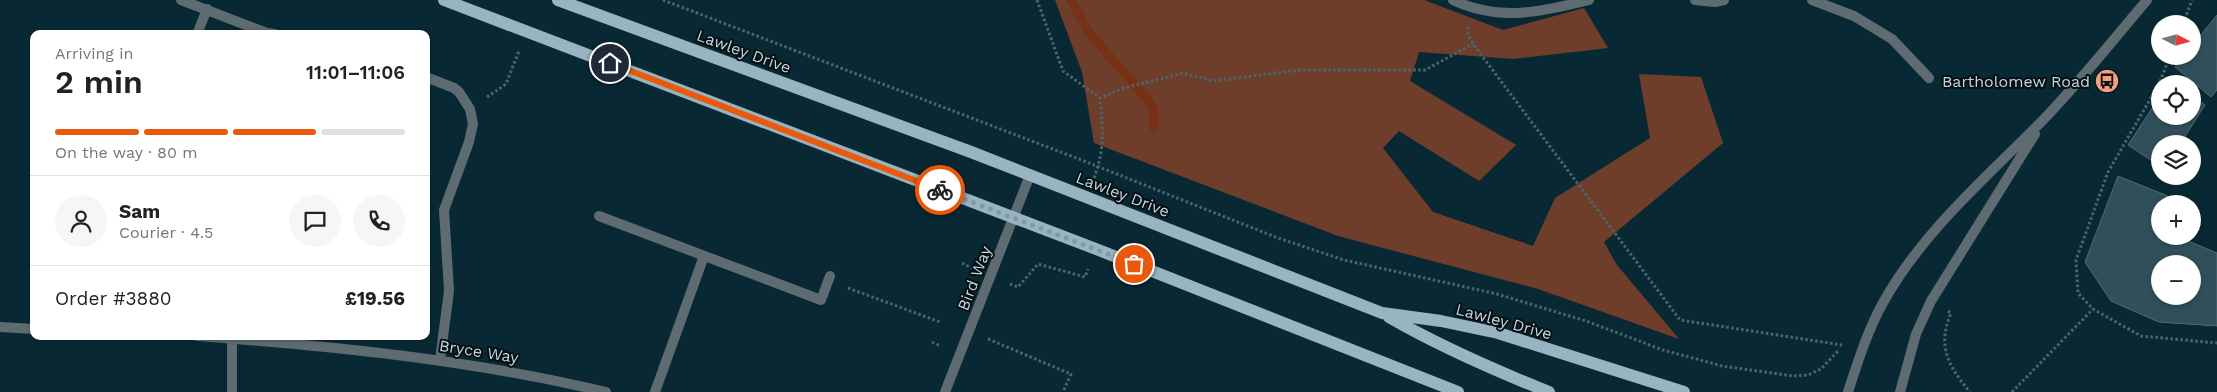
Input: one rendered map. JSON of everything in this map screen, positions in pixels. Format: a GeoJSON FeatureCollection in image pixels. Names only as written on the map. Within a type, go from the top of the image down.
{"type":"FeatureCollection","features":[{"type":"Feature","properties":{"kind":"main road"},"geometry":{"type":"LineString","coordinates":[[444,0],[1013,218],[1458,392]]}},
{"type":"Feature","properties":{"kind":"main road","name":"Lawley Drive"},"geometry":{"type":"LineString","coordinates":[[558,0],[1030,175],[1382,313],[1441,321],[1498,333],[1684,392]]}},
{"type":"Feature","properties":{"kind":"main road"},"geometry":{"type":"LineString","coordinates":[[1382,313],[1437,344],[1495,371],[1549,392]]}},
{"type":"Feature","properties":{"kind":"street"},"geometry":{"type":"LineString","coordinates":[[181,0],[260,30]]}},
{"type":"Feature","properties":{"kind":"street"},"geometry":{"type":"LineString","coordinates":[[1452,0],[1491,13],[1542,12],[1590,0]]}},
{"type":"Feature","properties":{"kind":"street"},"geometry":{"type":"LineString","coordinates":[[1695,0],[1715,2],[1724,0]]}},
{"type":"Feature","properties":{"kind":"street"},"geometry":{"type":"LineString","coordinates":[[1812,0],[1854,16],[1892,39],[1929,78]]}},
{"type":"Feature","properties":{"kind":"street"},"geometry":{"type":"LineString","coordinates":[[1848,392],[1867,338],[1883,302],[1904,269],[1944,218],[2044,118],[2147,0]]}},
{"type":"Feature","properties":{"kind":"street"},"geometry":{"type":"LineString","coordinates":[[199,30],[207,9]]}},
{"type":"Feature","properties":{"kind":"street"},"geometry":{"type":"LineString","coordinates":[[430,79],[454,88],[470,108],[472,115],[472,131],[444,210],[449,291],[440,360]]}},
{"type":"Feature","properties":{"kind":"street"},"geometry":{"type":"LineString","coordinates":[[1900,392],[1916,334],[1930,301],[2044,118]]}},
{"type":"Feature","properties":{"kind":"street","name":"Bird Way"},"geometry":{"type":"LineString","coordinates":[[945,392],[1030,175]]}},
{"type":"Feature","properties":{"kind":"street"},"geometry":{"type":"LineString","coordinates":[[599,216],[821,300],[830,278]]}},
{"type":"Feature","properties":{"kind":"street"},"geometry":{"type":"LineString","coordinates":[[655,392],[704,256]]}},
{"type":"Feature","properties":{"kind":"street"},"geometry":{"type":"LineString","coordinates":[[0,327],[30,329]]}},
{"type":"Feature","properties":{"kind":"street"},"geometry":{"type":"LineString","coordinates":[[232,340],[232,392]]}},
{"type":"Feature","properties":{"kind":"street","name":"Bryce Way"},"geometry":{"type":"LineString","coordinates":[[242,340],[440,360],[541,376],[606,392]]}},
{"type":"Feature","properties":{"kind":"path"},"geometry":{"type":"LineString","coordinates":[[663,0],[1278,238],[1344,260],[1497,294],[1586,321],[1663,350],[1722,366],[1793,376],[1808,375],[1821,369],[1832,359],[1842,346],[1845,338]]}},
{"type":"Feature","properties":{"kind":"path"},"geometry":{"type":"LineString","coordinates":[[1037,0],[1063,71],[1100,98],[1104,140],[1098,167]]}},
{"type":"Feature","properties":{"kind":"path"},"geometry":{"type":"LineString","coordinates":[[2186,15],[2192,0]]}},
{"type":"Feature","properties":{"kind":"path"},"geometry":{"type":"LineString","coordinates":[[1470,6],[1468,34],[1473,44],[1680,320],[1842,346]]}},
{"type":"Feature","properties":{"kind":"path"},"geometry":{"type":"LineString","coordinates":[[1100,98],[1121,89],[1183,72],[1213,81],[1300,70],[1425,70],[1473,44]]}},
{"type":"Feature","properties":{"kind":"path"},"geometry":{"type":"LineString","coordinates":[[2166,65],[2158,84],[2108,172],[2076,260],[2078,293],[2093,309],[2141,336],[2217,343]]}},
{"type":"Feature","properties":{"kind":"path"},"geometry":{"type":"LineString","coordinates":[[470,108],[506,84],[511,71]]}},
{"type":"Feature","properties":{"kind":"path"},"geometry":{"type":"LineString","coordinates":[[1018,287],[1038,264],[1085,278]]}},
{"type":"Feature","properties":{"kind":"path"},"geometry":{"type":"LineString","coordinates":[[830,278],[940,322]]}},
{"type":"Feature","properties":{"kind":"path"},"geometry":{"type":"LineString","coordinates":[[2012,392],[2093,309]]}},
{"type":"Feature","properties":{"kind":"path"},"geometry":{"type":"LineString","coordinates":[[1952,313],[1946,332],[1946,352],[1952,371],[1970,392]]}},
{"type":"Feature","properties":{"kind":"path"},"geometry":{"type":"LineString","coordinates":[[988,339],[1071,374],[1063,392]]}},
{"type":"Feature","properties":{"kind":"shaded area"},"geometry":{"type":"Polygon","coordinates":[[[1055,0],[1424,0],[1503,30],[1584,8],[1608,48],[1514,59],[1419,52],[1410,81],[1516,145],[1479,181],[1399,131],[1383,148],[1433,212],[1533,246],[1555,198],[1650,138],[1639,74],[1701,77],[1723,143],[1604,242],[1617,265],[1679,339],[1538,289],[1338,236],[1094,143],[1082,72],[1055,0]]]}},
{"type":"Feature","properties":{"kind":"building"},"geometry":{"type":"Polygon","coordinates":[[[2217,15],[2217,90],[2211,97],[2201,89],[2201,75],[2185,75],[2175,67],[2177,65],[2201,65],[2201,35],[2217,15]]]}},
{"type":"Feature","properties":{"kind":"building"},"geometry":{"type":"Polygon","coordinates":[[[2201,102],[2205,105],[2201,111],[2201,102]]]}},
{"type":"Feature","properties":{"kind":"building"},"geometry":{"type":"Polygon","coordinates":[[[2151,110],[2151,125],[2192,125],[2186,135],[2151,135],[2151,160],[2128,145],[2151,110]]]}},
{"type":"Feature","properties":{"kind":"building"},"geometry":{"type":"Polygon","coordinates":[[[2118,176],[2165,195],[2151,195],[2151,245],[2198,245],[2217,253],[2217,326],[2159,322],[2111,301],[2085,262],[2118,176]]]}},
{"type":"Feature","properties":{"kind":"waterway"},"geometry":{"type":"LineString","coordinates":[[1071,0],[1089,33],[1149,101],[1154,112],[1154,128]]}},
{"type":"Feature","properties":{"kind":"way so far"},"geometry":{"type":"LineString","coordinates":[[940,190],[1134,264]]}},
{"type":"Feature","properties":{"kind":"place","name":"Bartholomew Road"},"geometry":{"type":"Point","coordinates":[2107,81]}},
{"type":"Feature","properties":{"kind":"route"},"geometry":{"type":"LineString","coordinates":[[610,63],[940,190]]}}]}
